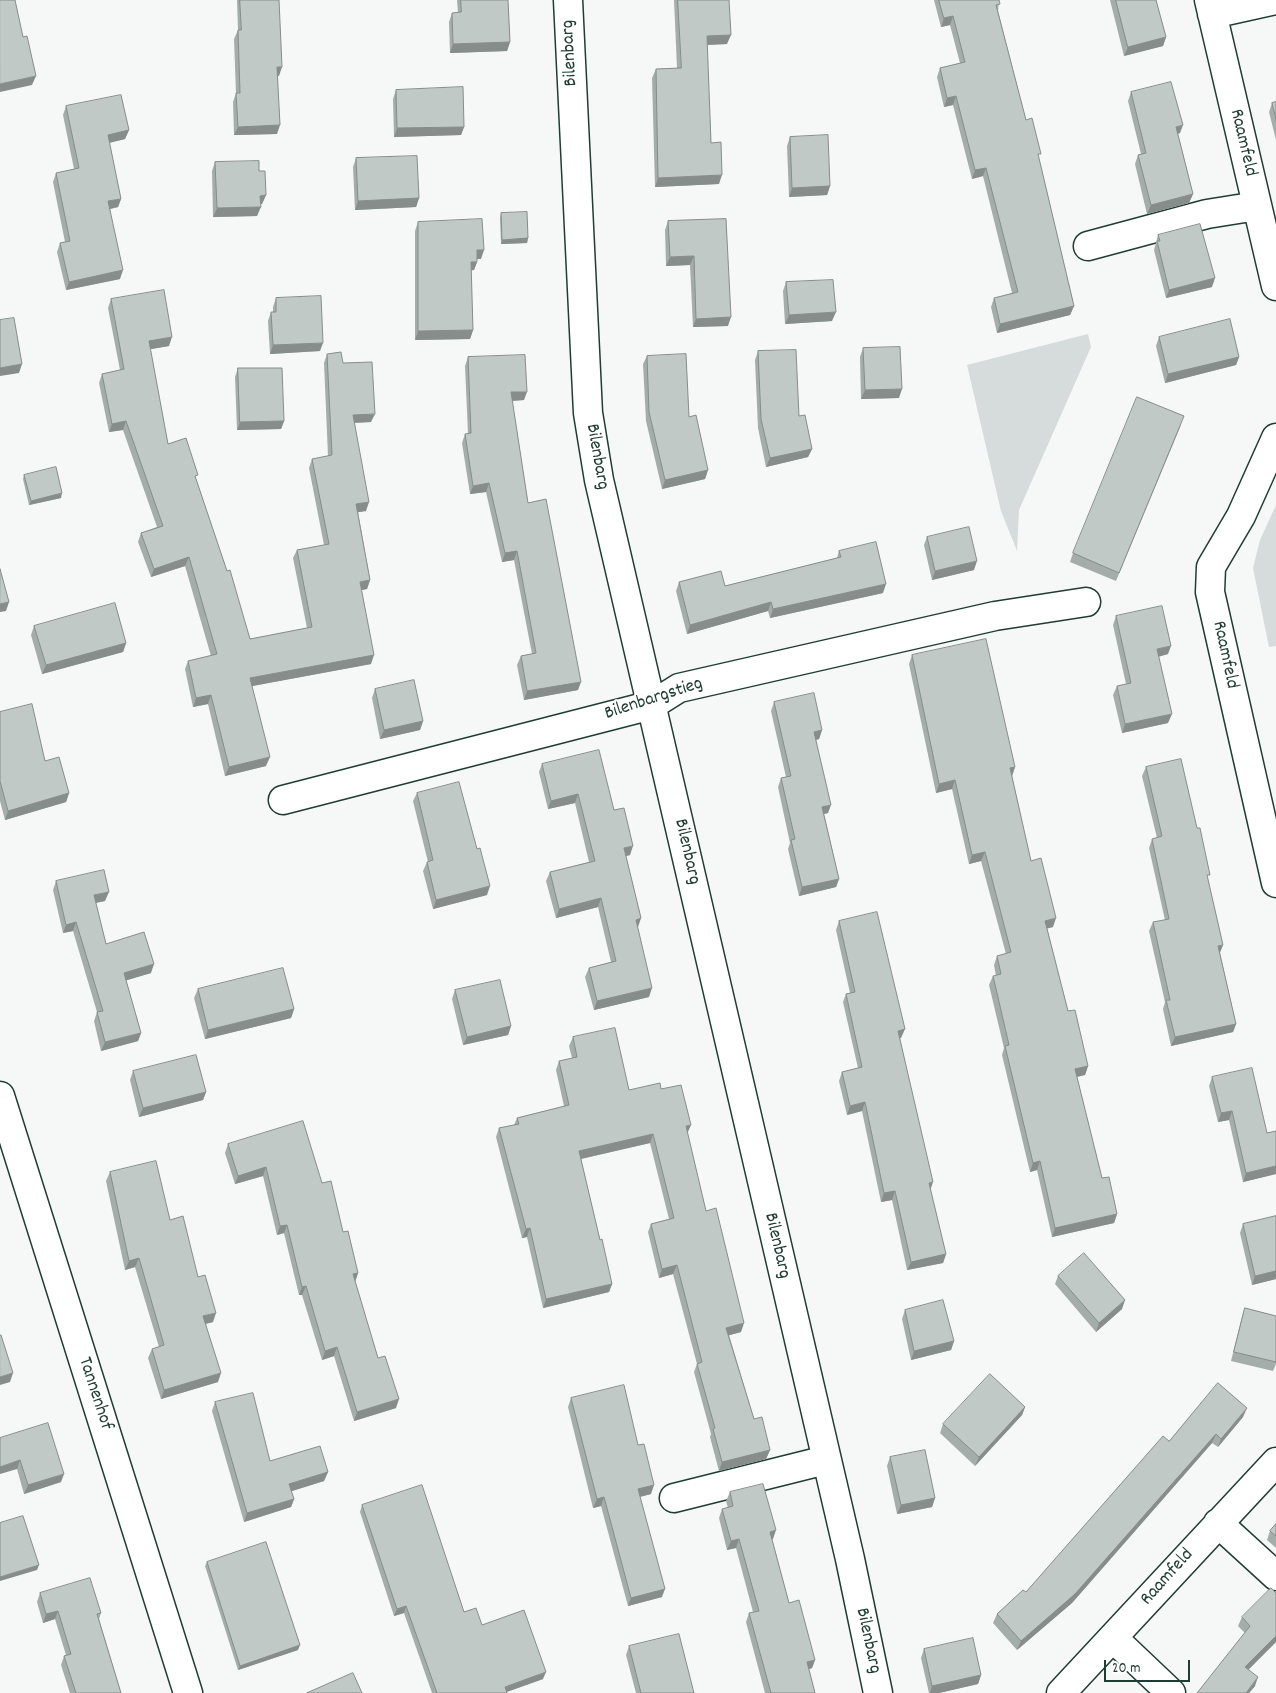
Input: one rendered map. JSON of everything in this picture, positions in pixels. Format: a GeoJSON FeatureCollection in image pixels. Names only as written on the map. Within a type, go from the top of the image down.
{"type":"FeatureCollection","features":[{"type":"Feature","properties":{"kind":"street","name":"Bilenbarg"},"geometry":{"type":"LineString","coordinates":[[568,0],[588,413],[598,480],[652,705],[854,1578],[878,1693]]}},
{"type":"Feature","properties":{"kind":"street"},"geometry":{"type":"LineString","coordinates":[[1211,7],[1276,0]]}},
{"type":"Feature","properties":{"kind":"street","name":"Raamfeld"},"geometry":{"type":"LineString","coordinates":[[1211,7],[1276,286]]}},
{"type":"Feature","properties":{"kind":"street"},"geometry":{"type":"LineString","coordinates":[[1088,246],[1207,214],[1257,206]]}},
{"type":"Feature","properties":{"kind":"street","name":"Raamfeld"},"geometry":{"type":"LineString","coordinates":[[1276,438],[1241,516],[1211,566],[1210,592],[1272,852],[1276,883]]}},
{"type":"Feature","properties":{"kind":"street","name":"Bilenbargstieg"},"geometry":{"type":"LineString","coordinates":[[283,800],[652,705],[679,688],[995,616],[1086,602]]}},
{"type":"Feature","properties":{"kind":"street","name":"Tannenhof"},"geometry":{"type":"LineString","coordinates":[[0,1096],[188,1693]]}},
{"type":"Feature","properties":{"kind":"street"},"geometry":{"type":"LineString","coordinates":[[674,1498],[826,1460]]}},
{"type":"Feature","properties":{"kind":"street","name":"Raamfeld"},"geometry":{"type":"LineString","coordinates":[[1061,1693],[1276,1462]]}},
{"type":"Feature","properties":{"kind":"street"},"geometry":{"type":"LineString","coordinates":[[1218,1523],[1276,1576]]}},
{"type":"Feature","properties":{"kind":"street"},"geometry":{"type":"LineString","coordinates":[[1113,1638],[1171,1693]]}},
{"type":"Feature","properties":{"kind":"shaded area"},"geometry":{"type":"Polygon","coordinates":[[[1088,334],[1091,347],[1019,510],[1017,551],[1001,511],[967,365],[1088,334]]]}},
{"type":"Feature","properties":{"kind":"shaded area"},"geometry":{"type":"Polygon","coordinates":[[[1276,505],[1276,646],[1269,647],[1253,568],[1260,540],[1276,505]]]}},
{"type":"Feature","properties":{"kind":"building"},"geometry":{"type":"Polygon","coordinates":[[[0,0],[15,0],[23,37],[27,36],[36,76],[0,84],[0,0]]]}},
{"type":"Feature","properties":{"kind":"building"},"geometry":{"type":"Polygon","coordinates":[[[240,0],[279,0],[282,67],[277,67],[280,125],[238,127],[236,93],[240,93],[238,30],[241,30],[240,0]]]}},
{"type":"Feature","properties":{"kind":"building"},"geometry":{"type":"Polygon","coordinates":[[[461,0],[508,0],[510,42],[453,44],[452,13],[461,12],[461,0]]]}},
{"type":"Feature","properties":{"kind":"building"},"geometry":{"type":"Polygon","coordinates":[[[678,0],[729,0],[731,35],[707,36],[711,143],[721,142],[722,175],[658,178],[656,69],[681,68],[678,0]]]}},
{"type":"Feature","properties":{"kind":"building"},"geometry":{"type":"Polygon","coordinates":[[[939,0],[999,0],[1000,4],[996,5],[1026,120],[1032,118],[1041,154],[1038,154],[1074,306],[1000,324],[994,298],[1018,292],[986,168],[975,170],[956,96],[947,98],[940,68],[965,62],[953,16],[944,18],[939,0]]]}},
{"type":"Feature","properties":{"kind":"building"},"geometry":{"type":"Polygon","coordinates":[[[1116,0],[1156,0],[1166,37],[1128,47],[1116,0]]]}},
{"type":"Feature","properties":{"kind":"building"},"geometry":{"type":"Polygon","coordinates":[[[1171,82],[1183,125],[1176,127],[1193,194],[1151,205],[1138,155],[1146,153],[1131,92],[1171,82]]]}},
{"type":"Feature","properties":{"kind":"building"},"geometry":{"type":"Polygon","coordinates":[[[463,87],[464,127],[397,128],[396,90],[463,87]]]}},
{"type":"Feature","properties":{"kind":"building"},"geometry":{"type":"Polygon","coordinates":[[[121,95],[129,130],[108,135],[121,199],[108,201],[123,270],[69,282],[60,243],[70,241],[56,173],[79,168],[66,106],[121,95]]]}},
{"type":"Feature","properties":{"kind":"building"},"geometry":{"type":"Polygon","coordinates":[[[1276,102],[1276,119],[1272,103],[1276,102]]]}},
{"type":"Feature","properties":{"kind":"building"},"geometry":{"type":"Polygon","coordinates":[[[828,135],[830,186],[792,188],[790,137],[828,135]]]}},
{"type":"Feature","properties":{"kind":"building"},"geometry":{"type":"Polygon","coordinates":[[[417,156],[419,198],[358,201],[356,158],[417,156]]]}},
{"type":"Feature","properties":{"kind":"building"},"geometry":{"type":"Polygon","coordinates":[[[259,161],[259,171],[265,171],[266,195],[260,196],[261,207],[217,208],[215,162],[259,161]]]}},
{"type":"Feature","properties":{"kind":"building"},"geometry":{"type":"Polygon","coordinates":[[[527,212],[528,238],[502,240],[501,213],[527,212]]]}},
{"type":"Feature","properties":{"kind":"building"},"geometry":{"type":"Polygon","coordinates":[[[482,219],[484,250],[477,250],[477,262],[471,262],[473,330],[418,331],[418,222],[482,219]]]}},
{"type":"Feature","properties":{"kind":"building"},"geometry":{"type":"Polygon","coordinates":[[[726,219],[731,317],[696,319],[694,256],[670,257],[668,221],[726,219]]]}},
{"type":"Feature","properties":{"kind":"building"},"geometry":{"type":"Polygon","coordinates":[[[1200,224],[1215,278],[1169,290],[1157,241],[1160,241],[1158,235],[1200,224]]]}},
{"type":"Feature","properties":{"kind":"building"},"geometry":{"type":"Polygon","coordinates":[[[833,280],[836,312],[789,315],[786,282],[833,280]]]}},
{"type":"Feature","properties":{"kind":"building"},"geometry":{"type":"Polygon","coordinates":[[[164,290],[172,337],[149,341],[168,444],[186,438],[198,475],[195,476],[227,571],[230,570],[250,639],[312,627],[297,550],[329,544],[312,459],[332,455],[327,354],[341,352],[343,363],[372,362],[375,414],[353,415],[369,502],[356,504],[370,580],[360,582],[374,655],[250,678],[270,757],[229,767],[211,695],[196,698],[188,661],[217,654],[189,557],[154,569],[141,533],[163,526],[126,421],[112,424],[102,374],[124,369],[111,299],[164,290]]]}},
{"type":"Feature","properties":{"kind":"building"},"geometry":{"type":"Polygon","coordinates":[[[321,296],[323,343],[273,345],[271,312],[276,312],[276,298],[321,296]]]}},
{"type":"Feature","properties":{"kind":"building"},"geometry":{"type":"Polygon","coordinates":[[[14,318],[22,364],[0,368],[0,320],[14,318]]]}},
{"type":"Feature","properties":{"kind":"building"},"geometry":{"type":"Polygon","coordinates":[[[1230,319],[1239,357],[1168,374],[1159,337],[1230,319]]]}},
{"type":"Feature","properties":{"kind":"building"},"geometry":{"type":"Polygon","coordinates":[[[900,347],[902,389],[865,390],[863,348],[900,347]]]}},
{"type":"Feature","properties":{"kind":"building"},"geometry":{"type":"Polygon","coordinates":[[[796,350],[799,416],[805,415],[812,449],[770,458],[761,419],[758,351],[796,350]]]}},
{"type":"Feature","properties":{"kind":"building"},"geometry":{"type":"Polygon","coordinates":[[[686,354],[689,417],[696,415],[708,470],[665,480],[649,412],[647,356],[686,354]]]}},
{"type":"Feature","properties":{"kind":"building"},"geometry":{"type":"Polygon","coordinates":[[[525,355],[527,392],[511,392],[528,503],[546,499],[581,682],[527,691],[521,656],[536,653],[517,551],[505,553],[489,483],[473,486],[465,434],[471,433],[468,357],[525,355]]]}},
{"type":"Feature","properties":{"kind":"building"},"geometry":{"type":"Polygon","coordinates":[[[238,368],[282,368],[284,421],[240,422],[238,368]]]}},
{"type":"Feature","properties":{"kind":"building"},"geometry":{"type":"Polygon","coordinates":[[[1137,397],[1184,416],[1119,573],[1073,553],[1137,397]]]}},
{"type":"Feature","properties":{"kind":"building"},"geometry":{"type":"Polygon","coordinates":[[[56,467],[62,493],[31,501],[24,475],[56,467]]]}},
{"type":"Feature","properties":{"kind":"building"},"geometry":{"type":"Polygon","coordinates":[[[969,527],[977,561],[935,571],[927,537],[969,527]]]}},
{"type":"Feature","properties":{"kind":"building"},"geometry":{"type":"Polygon","coordinates":[[[876,542],[886,584],[773,609],[771,602],[690,625],[679,582],[721,571],[725,586],[841,557],[839,551],[876,542]]]}},
{"type":"Feature","properties":{"kind":"building"},"geometry":{"type":"Polygon","coordinates":[[[0,569],[9,602],[0,604],[0,569]]]}},
{"type":"Feature","properties":{"kind":"building"},"geometry":{"type":"Polygon","coordinates":[[[115,603],[126,643],[46,665],[34,626],[115,603]]]}},
{"type":"Feature","properties":{"kind":"building"},"geometry":{"type":"Polygon","coordinates":[[[1162,606],[1171,646],[1157,649],[1172,714],[1125,724],[1117,686],[1131,683],[1116,616],[1162,606]]]}},
{"type":"Feature","properties":{"kind":"building"},"geometry":{"type":"Polygon","coordinates":[[[986,639],[1015,767],[1010,768],[1031,861],[1041,858],[1056,918],[1045,921],[1068,1011],[1075,1010],[1088,1066],[1075,1069],[1102,1178],[1109,1177],[1117,1214],[1055,1228],[1040,1161],[1033,1163],[1005,1046],[1009,1045],[993,976],[1001,974],[997,956],[1011,952],[985,852],[972,855],[955,780],[939,784],[912,655],[986,639]]]}},
{"type":"Feature","properties":{"kind":"building"},"geometry":{"type":"Polygon","coordinates":[[[414,680],[423,721],[384,730],[375,689],[414,680]]]}},
{"type":"Feature","properties":{"kind":"building"},"geometry":{"type":"Polygon","coordinates":[[[814,693],[822,730],[814,732],[831,805],[822,807],[839,879],[802,887],[791,840],[795,839],[781,778],[791,776],[774,702],[814,693]]]}},
{"type":"Feature","properties":{"kind":"building"},"geometry":{"type":"Polygon","coordinates":[[[32,704],[45,761],[59,757],[69,793],[8,811],[0,781],[0,712],[32,704]]]}},
{"type":"Feature","properties":{"kind":"building"},"geometry":{"type":"Polygon","coordinates":[[[599,750],[614,810],[624,808],[633,846],[624,848],[641,918],[636,920],[652,988],[597,1001],[589,968],[616,961],[601,898],[559,909],[550,872],[595,861],[578,794],[551,801],[542,764],[599,750]]]}},
{"type":"Feature","properties":{"kind":"building"},"geometry":{"type":"Polygon","coordinates":[[[1181,759],[1197,828],[1200,828],[1210,875],[1207,875],[1223,945],[1218,946],[1236,1024],[1175,1037],[1166,1000],[1170,1000],[1153,922],[1169,919],[1152,839],[1162,836],[1146,767],[1181,759]]]}},
{"type":"Feature","properties":{"kind":"building"},"geometry":{"type":"Polygon","coordinates":[[[459,782],[477,849],[480,848],[490,886],[436,900],[427,862],[433,860],[417,793],[459,782]]]}},
{"type":"Feature","properties":{"kind":"building"},"geometry":{"type":"Polygon","coordinates":[[[104,870],[109,892],[94,895],[106,944],[144,932],[154,964],[124,973],[141,1033],[105,1042],[97,1012],[103,1011],[76,922],[66,925],[56,881],[104,870]]]}},
{"type":"Feature","properties":{"kind":"building"},"geometry":{"type":"Polygon","coordinates":[[[877,912],[905,1029],[898,1031],[933,1182],[929,1183],[946,1254],[911,1262],[895,1191],[884,1193],[865,1102],[850,1106],[842,1072],[862,1067],[846,994],[855,992],[839,921],[877,912]]]}},
{"type":"Feature","properties":{"kind":"building"},"geometry":{"type":"Polygon","coordinates":[[[283,968],[294,1009],[208,1030],[198,989],[283,968]]]}},
{"type":"Feature","properties":{"kind":"building"},"geometry":{"type":"Polygon","coordinates":[[[500,980],[511,1026],[467,1037],[455,990],[500,980]]]}},
{"type":"Feature","properties":{"kind":"building"},"geometry":{"type":"Polygon","coordinates":[[[615,1028],[629,1090],[660,1083],[661,1089],[681,1085],[691,1125],[686,1126],[706,1211],[716,1208],[744,1323],[726,1328],[754,1419],[762,1417],[770,1450],[722,1462],[713,1429],[715,1428],[697,1364],[702,1362],[677,1265],[662,1269],[651,1224],[674,1218],[653,1134],[579,1151],[612,1284],[546,1299],[530,1228],[526,1229],[499,1128],[519,1124],[517,1118],[569,1105],[559,1061],[577,1057],[573,1037],[615,1028]]]}},
{"type":"Feature","properties":{"kind":"building"},"geometry":{"type":"Polygon","coordinates":[[[196,1055],[206,1092],[143,1108],[133,1071],[196,1055]]]}},
{"type":"Feature","properties":{"kind":"building"},"geometry":{"type":"Polygon","coordinates":[[[1252,1068],[1267,1133],[1276,1131],[1276,1166],[1246,1173],[1232,1111],[1221,1113],[1212,1077],[1252,1068]]]}},
{"type":"Feature","properties":{"kind":"building"},"geometry":{"type":"Polygon","coordinates":[[[303,1121],[322,1183],[331,1181],[343,1232],[348,1231],[358,1273],[353,1274],[378,1358],[385,1356],[399,1399],[357,1412],[337,1347],[325,1351],[306,1286],[302,1287],[287,1225],[280,1226],[266,1167],[238,1176],[228,1144],[303,1121]]]}},
{"type":"Feature","properties":{"kind":"building"},"geometry":{"type":"Polygon","coordinates":[[[156,1161],[170,1220],[183,1216],[198,1277],[205,1275],[216,1313],[203,1316],[221,1373],[164,1390],[152,1349],[164,1345],[139,1258],[129,1261],[110,1172],[156,1161]]]}},
{"type":"Feature","properties":{"kind":"building"},"geometry":{"type":"Polygon","coordinates":[[[1276,1216],[1276,1271],[1255,1276],[1243,1224],[1276,1216]]]}},
{"type":"Feature","properties":{"kind":"building"},"geometry":{"type":"Polygon","coordinates":[[[1084,1253],[1125,1300],[1099,1323],[1058,1276],[1084,1253]]]}},
{"type":"Feature","properties":{"kind":"building"},"geometry":{"type":"Polygon","coordinates":[[[943,1300],[954,1341],[914,1351],[905,1310],[943,1300]]]}},
{"type":"Feature","properties":{"kind":"building"},"geometry":{"type":"Polygon","coordinates":[[[1245,1308],[1276,1316],[1276,1362],[1234,1352],[1245,1308]]]}},
{"type":"Feature","properties":{"kind":"building"},"geometry":{"type":"Polygon","coordinates":[[[0,1335],[13,1373],[0,1377],[0,1335]]]}},
{"type":"Feature","properties":{"kind":"building"},"geometry":{"type":"Polygon","coordinates":[[[990,1374],[1025,1407],[979,1457],[943,1424],[990,1374]]]}},
{"type":"Feature","properties":{"kind":"building"},"geometry":{"type":"Polygon","coordinates":[[[1218,1383],[1247,1408],[1221,1439],[1216,1434],[1075,1594],[1021,1641],[997,1614],[1023,1590],[1026,1592],[1163,1436],[1169,1441],[1218,1383]]]}},
{"type":"Feature","properties":{"kind":"building"},"geometry":{"type":"Polygon","coordinates":[[[624,1385],[638,1445],[644,1444],[654,1485],[638,1489],[665,1589],[631,1598],[604,1497],[597,1499],[571,1398],[624,1385]]]}},
{"type":"Feature","properties":{"kind":"building"},"geometry":{"type":"Polygon","coordinates":[[[253,1393],[270,1461],[320,1446],[328,1472],[289,1484],[294,1499],[247,1513],[215,1402],[253,1393]]]}},
{"type":"Feature","properties":{"kind":"building"},"geometry":{"type":"Polygon","coordinates":[[[48,1423],[64,1474],[28,1485],[20,1460],[0,1467],[0,1438],[48,1423]]]}},
{"type":"Feature","properties":{"kind":"building"},"geometry":{"type":"Polygon","coordinates":[[[925,1450],[935,1498],[901,1505],[890,1457],[925,1450]]]}},
{"type":"Feature","properties":{"kind":"building"},"geometry":{"type":"Polygon","coordinates":[[[763,1484],[776,1530],[770,1532],[789,1603],[799,1600],[815,1660],[807,1662],[815,1693],[771,1693],[749,1613],[759,1611],[739,1539],[731,1541],[722,1509],[733,1506],[730,1492],[763,1484]]]}},
{"type":"Feature","properties":{"kind":"building"},"geometry":{"type":"Polygon","coordinates":[[[422,1485],[464,1612],[476,1608],[482,1625],[524,1610],[546,1672],[505,1687],[507,1693],[437,1693],[406,1606],[397,1609],[362,1505],[422,1485]]]}},
{"type":"Feature","properties":{"kind":"building"},"geometry":{"type":"Polygon","coordinates":[[[23,1516],[39,1565],[0,1577],[0,1523],[23,1516]]]}},
{"type":"Feature","properties":{"kind":"building"},"geometry":{"type":"Polygon","coordinates":[[[1276,1524],[1276,1536],[1270,1531],[1276,1524]]]}},
{"type":"Feature","properties":{"kind":"building"},"geometry":{"type":"Polygon","coordinates":[[[266,1542],[300,1645],[240,1666],[207,1562],[266,1542]]]}},
{"type":"Feature","properties":{"kind":"building"},"geometry":{"type":"Polygon","coordinates":[[[90,1578],[101,1613],[97,1614],[121,1693],[76,1693],[64,1656],[71,1654],[58,1611],[46,1614],[40,1593],[90,1578]]]}},
{"type":"Feature","properties":{"kind":"building"},"geometry":{"type":"Polygon","coordinates":[[[1271,1588],[1276,1593],[1276,1636],[1245,1667],[1258,1677],[1246,1693],[1197,1693],[1250,1626],[1242,1617],[1271,1588]]]}},
{"type":"Feature","properties":{"kind":"building"},"geometry":{"type":"Polygon","coordinates":[[[679,1634],[694,1693],[641,1693],[629,1646],[679,1634]]]}},
{"type":"Feature","properties":{"kind":"building"},"geometry":{"type":"Polygon","coordinates":[[[973,1638],[981,1675],[932,1686],[924,1649],[973,1638]]]}},
{"type":"Feature","properties":{"kind":"building"},"geometry":{"type":"Polygon","coordinates":[[[353,1673],[362,1693],[307,1693],[353,1673]]]}}]}
